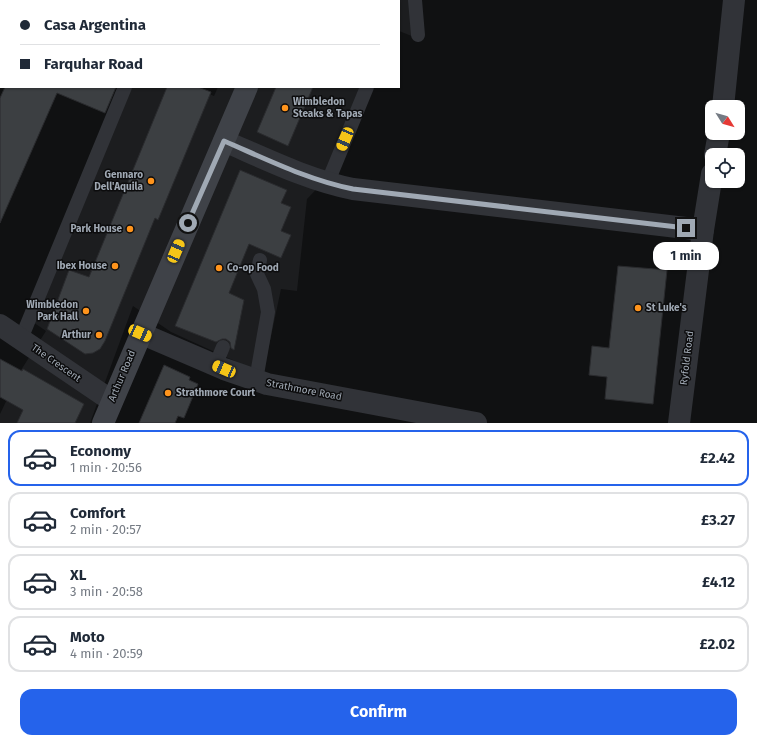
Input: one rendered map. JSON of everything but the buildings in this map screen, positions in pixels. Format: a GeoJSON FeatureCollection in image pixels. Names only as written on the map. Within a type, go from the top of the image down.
{"type":"FeatureCollection","features":[{"type":"Feature","properties":{"kind":"street"},"geometry":{"type":"LineString","coordinates":[[724,100],[734,0]]}},
{"type":"Feature","properties":{"kind":"street","name":"Arthur Road"},"geometry":{"type":"LineString","coordinates":[[103,423],[140,333],[247,88]]}},
{"type":"Feature","properties":{"kind":"street"},"geometry":{"type":"LineString","coordinates":[[224,141],[327,184],[353,189],[703,230]]}},
{"type":"Feature","properties":{"kind":"street","name":"Ryfold Road"},"geometry":{"type":"LineString","coordinates":[[679,423],[703,230],[710,188]]}},
{"type":"Feature","properties":{"kind":"street","name":"The Crescent"},"geometry":{"type":"LineString","coordinates":[[0,325],[112,401]]}},
{"type":"Feature","properties":{"kind":"street","name":"Strathmore Road"},"geometry":{"type":"LineString","coordinates":[[140,333],[219,356],[256,380],[267,384],[476,423]]}},
{"type":"Feature","properties":{"kind":"lane"},"geometry":{"type":"LineString","coordinates":[[415,0],[418,35]]}},
{"type":"Feature","properties":{"kind":"lane"},"geometry":{"type":"LineString","coordinates":[[21,339],[126,88]]}},
{"type":"Feature","properties":{"kind":"lane"},"geometry":{"type":"LineString","coordinates":[[327,184],[366,88]]}},
{"type":"Feature","properties":{"kind":"lane"},"geometry":{"type":"LineString","coordinates":[[256,380],[268,312],[264,289],[257,274],[260,260]]}},
{"type":"Feature","properties":{"kind":"shaded area"},"geometry":{"type":"Polygon","coordinates":[[[400,0],[411,0],[414,37],[400,31],[400,0]]]}},
{"type":"Feature","properties":{"kind":"shaded area"},"geometry":{"type":"Polygon","coordinates":[[[122,88],[195,88],[214,96],[218,88],[373,88],[340,165],[307,199],[297,291],[281,289],[263,374],[171,332],[133,306],[90,423],[0,423],[0,414],[21,370],[46,331],[24,316],[122,88]]]}},
{"type":"Feature","properties":{"kind":"place","name":"Wimbledon Steaks & Tapas"},"geometry":{"type":"Point","coordinates":[285,108]}},
{"type":"Feature","properties":{"kind":"place","name":"Gennaro Dell'Aquila"},"geometry":{"type":"Point","coordinates":[151,181]}},
{"type":"Feature","properties":{"kind":"place","name":"Park House"},"geometry":{"type":"Point","coordinates":[130,229]}},
{"type":"Feature","properties":{"kind":"place","name":"Ibex House"},"geometry":{"type":"Point","coordinates":[115,266]}},
{"type":"Feature","properties":{"kind":"place","name":"Co-op Food"},"geometry":{"type":"Point","coordinates":[219,268]}},
{"type":"Feature","properties":{"kind":"place","name":"St Luke's"},"geometry":{"type":"Point","coordinates":[638,308]}},
{"type":"Feature","properties":{"kind":"place","name":"Wimbledon Park Hall"},"geometry":{"type":"Point","coordinates":[86,311]}},
{"type":"Feature","properties":{"kind":"place","name":"Arthur"},"geometry":{"type":"Point","coordinates":[99,335]}},
{"type":"Feature","properties":{"kind":"place","name":"Strathmore Court"},"geometry":{"type":"Point","coordinates":[168,393]}},
{"type":"Feature","properties":{"kind":"route"},"geometry":{"type":"LineString","coordinates":[[188,223],[224,141],[327,184],[353,189],[686,228]]}}]}
